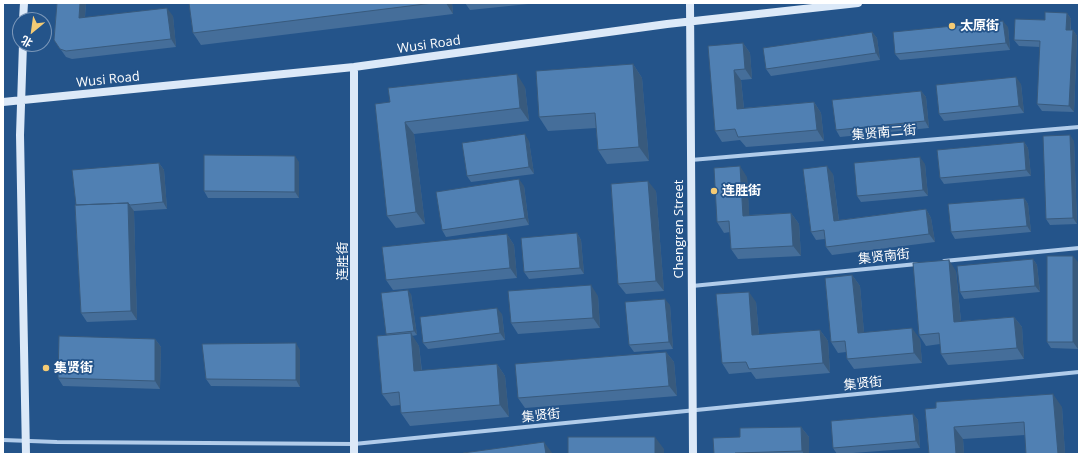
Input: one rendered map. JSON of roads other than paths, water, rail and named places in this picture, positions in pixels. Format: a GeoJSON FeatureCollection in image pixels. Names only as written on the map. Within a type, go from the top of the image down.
{"type":"FeatureCollection","features":[{"type":"Feature","properties":{"kind":"main road","name":"Chengren Street"},"geometry":{"type":"LineString","coordinates":[[690,3],[693,454]]}},
{"type":"Feature","properties":{"kind":"main road","name":"Wusi Road"},"geometry":{"type":"LineString","coordinates":[[3,102],[354,67],[690,22],[858,3]]}},
{"type":"Feature","properties":{"kind":"main road"},"geometry":{"type":"LineString","coordinates":[[23,52],[20,135],[26,454]]}},
{"type":"Feature","properties":{"kind":"main road","name":"连胜街"},"geometry":{"type":"LineString","coordinates":[[354,67],[354,454]]}},
{"type":"Feature","properties":{"kind":"street","name":"集贤南二街"},"geometry":{"type":"LineString","coordinates":[[691,160],[1079,127]]}},
{"type":"Feature","properties":{"kind":"street"},"geometry":{"type":"LineString","coordinates":[[937,262],[1079,248]]}},
{"type":"Feature","properties":{"kind":"street","name":"集贤南街"},"geometry":{"type":"LineString","coordinates":[[692,286],[921,264]]}},
{"type":"Feature","properties":{"kind":"street","name":"集贤街"},"geometry":{"type":"LineString","coordinates":[[3,440],[57,442],[354,444],[1079,372]]}},
{"type":"Feature","properties":{"kind":"place","name":"太原街"},"geometry":{"type":"Point","coordinates":[952,26]}},
{"type":"Feature","properties":{"kind":"place","name":"连胜街"},"geometry":{"type":"Point","coordinates":[714,191]}},
{"type":"Feature","properties":{"kind":"place","name":"集贤街"},"geometry":{"type":"Point","coordinates":[46,368]}}]}
